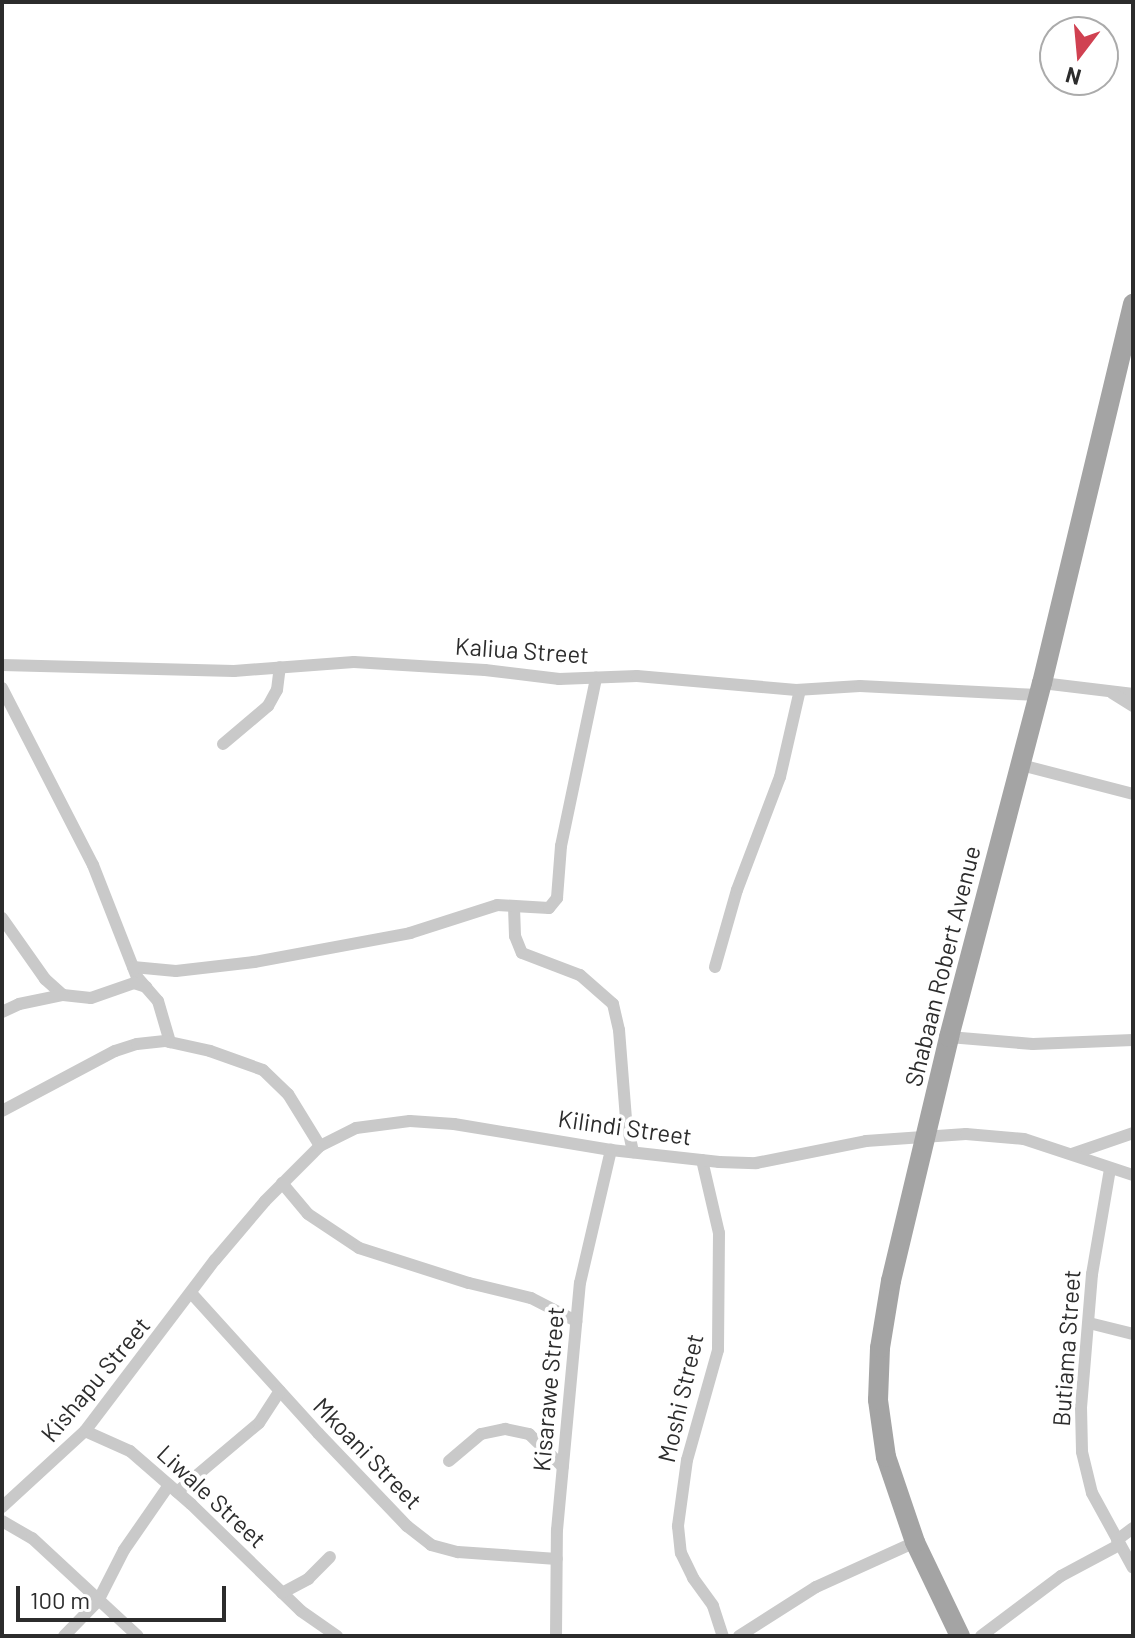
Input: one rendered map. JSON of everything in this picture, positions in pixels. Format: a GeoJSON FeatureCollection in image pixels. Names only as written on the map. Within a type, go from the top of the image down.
{"type":"FeatureCollection","features":[{"type":"Feature","properties":{"kind":"main road","name":"Shabaan Robert Avenue"},"geometry":{"type":"LineString","coordinates":[[960,1636],[915,1542],[886,1457],[878,1400],[879,1361],[891,1281],[949,1037],[1041,689],[1133,304]]}},
{"type":"Feature","properties":{"kind":"street","name":"Kaliua Street"},"geometry":{"type":"LineString","coordinates":[[2,665],[234,671],[354,662],[485,670],[544,678],[637,676],[800,690],[860,686],[1133,694]]}},
{"type":"Feature","properties":{"kind":"street"},"geometry":{"type":"LineString","coordinates":[[223,744],[268,706],[277,690],[280,667]]}},
{"type":"Feature","properties":{"kind":"street"},"geometry":{"type":"LineString","coordinates":[[133,967],[176,971],[270,960],[410,933],[497,905],[544,910],[557,898],[561,846],[596,678]]}},
{"type":"Feature","properties":{"kind":"street"},"geometry":{"type":"LineString","coordinates":[[2,688],[93,865],[133,967],[164,1014],[170,1042]]}},
{"type":"Feature","properties":{"kind":"street"},"geometry":{"type":"LineString","coordinates":[[715,967],[737,890],[776,789],[800,690]]}},
{"type":"Feature","properties":{"kind":"street"},"geometry":{"type":"LineString","coordinates":[[1110,691],[1133,706]]}},
{"type":"Feature","properties":{"kind":"street"},"geometry":{"type":"LineString","coordinates":[[1021,765],[1133,794]]}},
{"type":"Feature","properties":{"kind":"street"},"geometry":{"type":"LineString","coordinates":[[514,907],[517,946],[522,953],[580,975],[613,1004],[619,1030],[626,1119],[633,1152]]}},
{"type":"Feature","properties":{"kind":"street"},"geometry":{"type":"LineString","coordinates":[[2,918],[45,979],[63,995]]}},
{"type":"Feature","properties":{"kind":"street"},"geometry":{"type":"LineString","coordinates":[[2,1012],[19,1004],[63,995],[91,998],[134,983],[149,989]]}},
{"type":"Feature","properties":{"kind":"street"},"geometry":{"type":"LineString","coordinates":[[949,1037],[1033,1044],[1133,1040]]}},
{"type":"Feature","properties":{"kind":"street"},"geometry":{"type":"LineString","coordinates":[[2,1111],[115,1051],[150,1041],[170,1042],[210,1051],[263,1070],[288,1094],[320,1146]]}},
{"type":"Feature","properties":{"kind":"street","name":"Kilindi Street"},"geometry":{"type":"LineString","coordinates":[[182,1308],[239,1230],[282,1183],[320,1146],[356,1128],[410,1121],[492,1128],[611,1150],[756,1163],[866,1141],[927,1134],[1024,1139],[1133,1175]]}},
{"type":"Feature","properties":{"kind":"street"},"geometry":{"type":"LineString","coordinates":[[1072,1154],[1133,1133]]}},
{"type":"Feature","properties":{"kind":"street","name":"Kisarawe Street"},"geometry":{"type":"LineString","coordinates":[[556,1636],[563,1467],[580,1283],[611,1150]]}},
{"type":"Feature","properties":{"kind":"street","name":"Moshi Street"},"geometry":{"type":"LineString","coordinates":[[702,1160],[719,1233],[720,1322],[718,1350],[687,1460],[678,1526],[681,1553],[693,1578],[713,1606],[723,1636]]}},
{"type":"Feature","properties":{"kind":"street","name":"Butiama Street"},"geometry":{"type":"LineString","coordinates":[[1110,1169],[1095,1244],[1081,1407],[1082,1452],[1092,1493],[1133,1568]]}},
{"type":"Feature","properties":{"kind":"street"},"geometry":{"type":"LineString","coordinates":[[282,1183],[308,1214],[359,1248],[531,1298],[576,1321]]}},
{"type":"Feature","properties":{"kind":"street","name":"Mkoani Street"},"geometry":{"type":"LineString","coordinates":[[192,1294],[392,1511],[431,1545],[458,1552],[557,1559]]}},
{"type":"Feature","properties":{"kind":"street","name":"Kishapu Street"},"geometry":{"type":"LineString","coordinates":[[2,1507],[85,1431],[182,1308]]}},
{"type":"Feature","properties":{"kind":"street"},"geometry":{"type":"LineString","coordinates":[[1089,1323],[1133,1334]]}},
{"type":"Feature","properties":{"kind":"street"},"geometry":{"type":"LineString","coordinates":[[64,1636],[98,1601],[124,1550],[173,1488],[259,1423],[280,1391]]}},
{"type":"Feature","properties":{"kind":"street"},"geometry":{"type":"LineString","coordinates":[[449,1461],[481,1434],[505,1429],[529,1434],[563,1467]]}},
{"type":"Feature","properties":{"kind":"street","name":"Liwale Street"},"geometry":{"type":"LineString","coordinates":[[85,1431],[130,1451],[282,1593],[337,1636]]}},
{"type":"Feature","properties":{"kind":"street"},"geometry":{"type":"LineString","coordinates":[[2,1521],[32,1538],[138,1636]]}},
{"type":"Feature","properties":{"kind":"street"},"geometry":{"type":"LineString","coordinates":[[981,1636],[1061,1576],[1118,1542],[1133,1528]]}},
{"type":"Feature","properties":{"kind":"street"},"geometry":{"type":"LineString","coordinates":[[739,1636],[816,1587],[915,1542]]}},
{"type":"Feature","properties":{"kind":"street"},"geometry":{"type":"LineString","coordinates":[[282,1593],[308,1579],[330,1557]]}}]}
